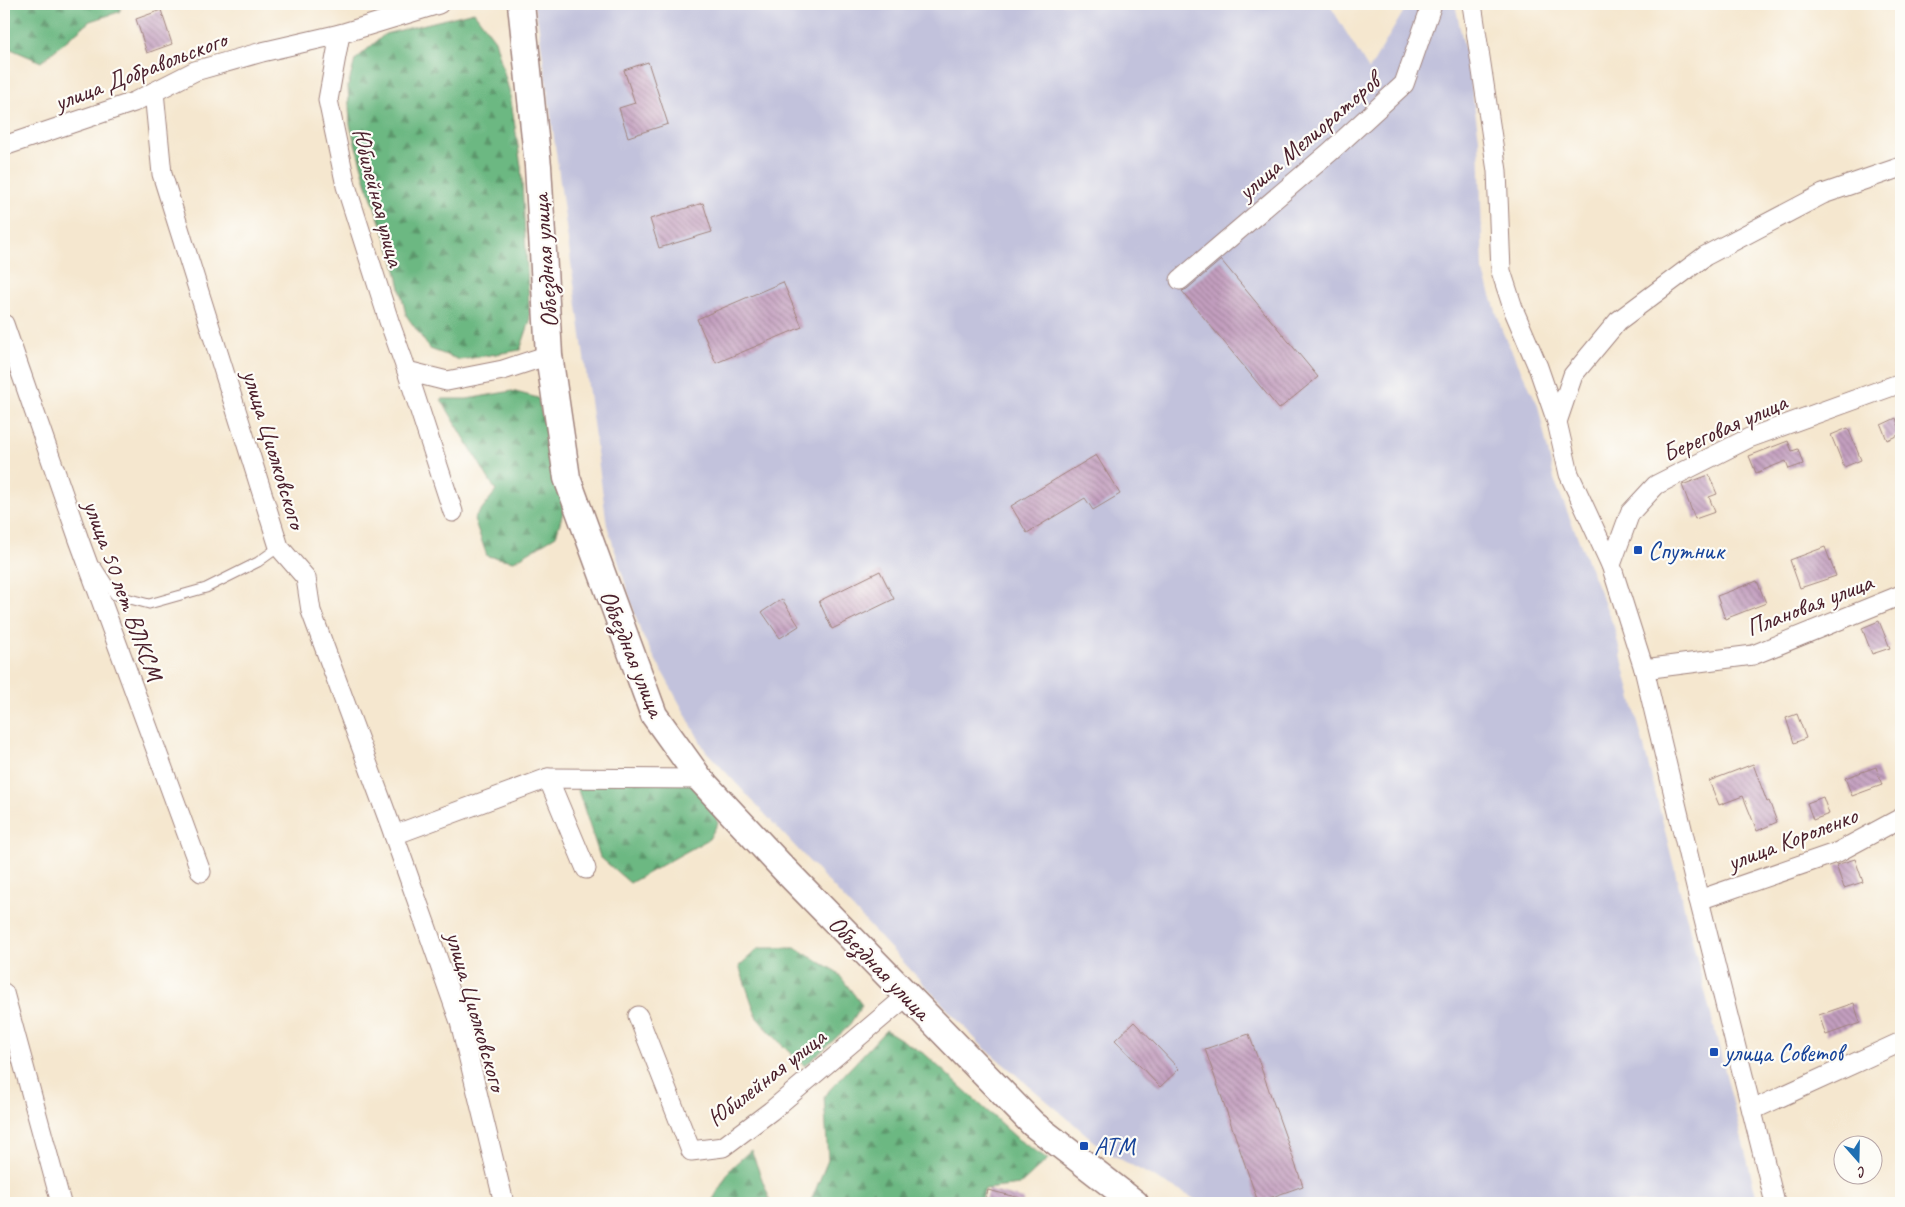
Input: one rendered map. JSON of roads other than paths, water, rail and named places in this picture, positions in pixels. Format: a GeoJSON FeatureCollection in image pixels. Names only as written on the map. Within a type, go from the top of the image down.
{"type":"FeatureCollection","features":[{"type":"Feature","properties":{"kind":"main road","name":"Объездная улица"},"geometry":{"type":"LineString","coordinates":[[523,5],[538,166],[550,355],[567,478],[654,715],[700,779],[784,869],[1033,1124],[1135,1203]]}},
{"type":"Feature","properties":{"kind":"street","name":"улица Добравольского"},"geometry":{"type":"LineString","coordinates":[[4,146],[134,102],[195,71],[262,52],[340,34],[439,4]]}},
{"type":"Feature","properties":{"kind":"street","name":"улица Мелиораторов"},"geometry":{"type":"LineString","coordinates":[[1180,280],[1330,152],[1404,84],[1432,4]]}},
{"type":"Feature","properties":{"kind":"street"},"geometry":{"type":"LineString","coordinates":[[1472,4],[1497,171],[1501,271],[1514,311],[1538,367],[1558,422],[1568,474],[1611,565],[1644,669],[1699,900],[1775,1203]]}},
{"type":"Feature","properties":{"kind":"street","name":"Юбилейная улица"},"geometry":{"type":"LineString","coordinates":[[340,34],[328,100],[346,186],[453,512]]}},
{"type":"Feature","properties":{"kind":"street","name":"улица Циолковского"},"geometry":{"type":"LineString","coordinates":[[154,92],[162,174],[279,546],[306,578],[311,612],[394,835],[460,1022],[504,1203]]}},
{"type":"Feature","properties":{"kind":"street"},"geometry":{"type":"LineString","coordinates":[[1558,422],[1573,375],[1618,322],[1705,256],[1823,194],[1901,167]]}},
{"type":"Feature","properties":{"kind":"street","name":"улица 50 лет ВЛКСМ"},"geometry":{"type":"LineString","coordinates":[[4,324],[79,540],[201,872]]}},
{"type":"Feature","properties":{"kind":"street"},"geometry":{"type":"LineString","coordinates":[[407,371],[447,381],[503,370],[550,355]]}},
{"type":"Feature","properties":{"kind":"street","name":"Береговая улица"},"geometry":{"type":"LineString","coordinates":[[1611,565],[1630,512],[1656,484],[1749,438],[1901,384]]}},
{"type":"Feature","properties":{"kind":"street","name":"Плановая улица"},"geometry":{"type":"LineString","coordinates":[[1644,669],[1753,655],[1901,595]]}},
{"type":"Feature","properties":{"kind":"street"},"geometry":{"type":"LineString","coordinates":[[548,778],[586,869]]}},
{"type":"Feature","properties":{"kind":"street"},"geometry":{"type":"LineString","coordinates":[[394,835],[548,778],[700,779]]}},
{"type":"Feature","properties":{"kind":"street","name":"улица Короленко"},"geometry":{"type":"LineString","coordinates":[[1699,900],[1838,852],[1901,818]]}},
{"type":"Feature","properties":{"kind":"street"},"geometry":{"type":"LineString","coordinates":[[4,994],[61,1203]]}},
{"type":"Feature","properties":{"kind":"street","name":"Юбилейная улица"},"geometry":{"type":"LineString","coordinates":[[638,1016],[691,1151],[723,1147],[771,1111],[908,994]]}},
{"type":"Feature","properties":{"kind":"street"},"geometry":{"type":"LineString","coordinates":[[1752,1110],[1901,1042]]}},
{"type":"Feature","properties":{"kind":"lane"},"geometry":{"type":"LineString","coordinates":[[79,540],[114,595],[149,604],[206,588],[258,562],[279,546]]}},
{"type":"Feature","properties":{"kind":"place","name":"Спутник"},"geometry":{"type":"Point","coordinates":[1638,550]}},
{"type":"Feature","properties":{"kind":"place","name":"улица Советов"},"geometry":{"type":"Point","coordinates":[1714,1052]}},
{"type":"Feature","properties":{"kind":"place","name":"АТМ"},"geometry":{"type":"Point","coordinates":[1084,1146]}}]}
